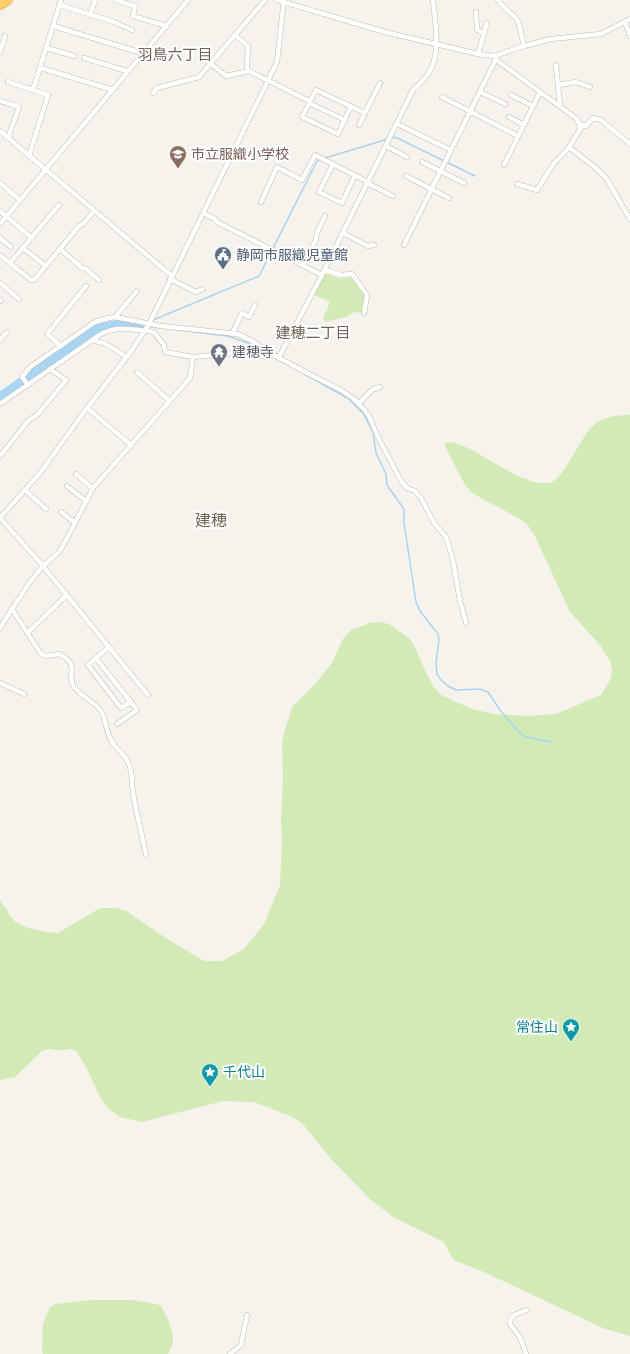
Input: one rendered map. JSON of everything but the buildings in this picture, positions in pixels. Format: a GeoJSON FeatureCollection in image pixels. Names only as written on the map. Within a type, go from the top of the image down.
{"type":"FeatureCollection","features":[{"type":"Feature","properties":{"kind":"highway"},"geometry":{"type":"LineString","coordinates":[[0,5],[8,0]]}},
{"type":"Feature","properties":{"kind":"street"},"geometry":{"type":"LineString","coordinates":[[90,15],[95,0]]}},
{"type":"Feature","properties":{"kind":"street"},"geometry":{"type":"LineString","coordinates":[[116,0],[135,6],[133,16],[166,26]]}},
{"type":"Feature","properties":{"kind":"street"},"geometry":{"type":"LineString","coordinates":[[0,224],[188,0]]}},
{"type":"Feature","properties":{"kind":"street"},"geometry":{"type":"LineString","coordinates":[[153,93],[157,88],[199,77],[265,0]]}},
{"type":"Feature","properties":{"kind":"street"},"geometry":{"type":"LineString","coordinates":[[277,0],[385,32],[495,58],[577,119],[581,128],[564,154],[554,163],[537,190],[517,184]]}},
{"type":"Feature","properties":{"kind":"street"},"geometry":{"type":"LineString","coordinates":[[279,357],[325,270],[413,90],[428,75],[434,59],[437,44],[433,0]]}},
{"type":"Feature","properties":{"kind":"street"},"geometry":{"type":"LineString","coordinates":[[498,0],[516,18],[519,24],[524,46]]}},
{"type":"Feature","properties":{"kind":"street"},"geometry":{"type":"LineString","coordinates":[[148,695],[43,566],[0,518],[40,473],[149,324],[277,62],[283,1]]}},
{"type":"Feature","properties":{"kind":"street"},"geometry":{"type":"LineString","coordinates":[[33,90],[60,3],[132,30]]}},
{"type":"Feature","properties":{"kind":"street"},"geometry":{"type":"LineString","coordinates":[[476,12],[477,30],[484,33]]}},
{"type":"Feature","properties":{"kind":"street"},"geometry":{"type":"LineString","coordinates":[[404,245],[480,92],[495,58],[524,46],[551,39],[601,34],[630,19]]}},
{"type":"Feature","properties":{"kind":"street"},"geometry":{"type":"LineString","coordinates":[[624,22],[630,36]]}},
{"type":"Feature","properties":{"kind":"street"},"geometry":{"type":"LineString","coordinates":[[478,54],[487,23]]}},
{"type":"Feature","properties":{"kind":"street"},"geometry":{"type":"LineString","coordinates":[[53,26],[142,53]]}},
{"type":"Feature","properties":{"kind":"street"},"geometry":{"type":"LineString","coordinates":[[235,35],[248,46],[247,67],[249,71]]}},
{"type":"Feature","properties":{"kind":"street"},"geometry":{"type":"LineString","coordinates":[[0,52],[5,36]]}},
{"type":"Feature","properties":{"kind":"street"},"geometry":{"type":"LineString","coordinates":[[47,48],[74,56]]}},
{"type":"Feature","properties":{"kind":"street"},"geometry":{"type":"LineString","coordinates":[[84,58],[127,71]]}},
{"type":"Feature","properties":{"kind":"street"},"geometry":{"type":"LineString","coordinates":[[211,64],[226,76],[249,71],[345,120]]}},
{"type":"Feature","properties":{"kind":"street"},"geometry":{"type":"LineString","coordinates":[[556,65],[560,106]]}},
{"type":"Feature","properties":{"kind":"street"},"geometry":{"type":"LineString","coordinates":[[41,68],[112,90]]}},
{"type":"Feature","properties":{"kind":"street"},"geometry":{"type":"LineString","coordinates":[[8,82],[48,95],[29,156]]}},
{"type":"Feature","properties":{"kind":"street"},"geometry":{"type":"LineString","coordinates":[[558,85],[576,82],[590,87]]}},
{"type":"Feature","properties":{"kind":"street"},"geometry":{"type":"LineString","coordinates":[[360,125],[380,83]]}},
{"type":"Feature","properties":{"kind":"street"},"geometry":{"type":"LineString","coordinates":[[352,106],[338,134],[302,117],[316,90],[352,106],[366,113]]}},
{"type":"Feature","properties":{"kind":"street"},"geometry":{"type":"LineString","coordinates":[[480,92],[505,104]]}},
{"type":"Feature","properties":{"kind":"street"},"geometry":{"type":"LineString","coordinates":[[504,165],[540,92]]}},
{"type":"Feature","properties":{"kind":"street"},"geometry":{"type":"LineString","coordinates":[[511,95],[533,106]]}},
{"type":"Feature","properties":{"kind":"street"},"geometry":{"type":"LineString","coordinates":[[442,97],[518,136]]}},
{"type":"Feature","properties":{"kind":"street"},"geometry":{"type":"LineString","coordinates":[[0,101],[19,107],[8,138]]}},
{"type":"Feature","properties":{"kind":"street"},"geometry":{"type":"LineString","coordinates":[[509,117],[524,125]]}},
{"type":"Feature","properties":{"kind":"street"},"geometry":{"type":"LineString","coordinates":[[579,124],[586,126],[593,118],[601,120],[630,144]]}},
{"type":"Feature","properties":{"kind":"street"},"geometry":{"type":"LineString","coordinates":[[397,124],[451,150]]}},
{"type":"Feature","properties":{"kind":"street"},"geometry":{"type":"LineString","coordinates":[[0,131],[171,277],[196,292],[203,289]]}},
{"type":"Feature","properties":{"kind":"street"},"geometry":{"type":"LineString","coordinates":[[386,146],[407,157]]}},
{"type":"Feature","properties":{"kind":"street"},"geometry":{"type":"LineString","coordinates":[[569,147],[597,168],[606,178],[630,219]]}},
{"type":"Feature","properties":{"kind":"street"},"geometry":{"type":"LineString","coordinates":[[262,202],[277,167],[302,180],[315,155],[393,196]]}},
{"type":"Feature","properties":{"kind":"street"},"geometry":{"type":"LineString","coordinates":[[422,162],[464,183]]}},
{"type":"Feature","properties":{"kind":"street"},"geometry":{"type":"LineString","coordinates":[[333,164],[319,192],[342,203],[355,175]]}},
{"type":"Feature","properties":{"kind":"street"},"geometry":{"type":"LineString","coordinates":[[406,176],[449,198]]}},
{"type":"Feature","properties":{"kind":"street"},"geometry":{"type":"LineString","coordinates":[[0,183],[20,200]]}},
{"type":"Feature","properties":{"kind":"street"},"geometry":{"type":"LineString","coordinates":[[10,263],[59,205]]}},
{"type":"Feature","properties":{"kind":"street"},"geometry":{"type":"LineString","coordinates":[[0,211],[32,238]]}},
{"type":"Feature","properties":{"kind":"street"},"geometry":{"type":"LineString","coordinates":[[0,255],[31,280],[35,279],[79,226],[83,224],[94,211]]}},
{"type":"Feature","properties":{"kind":"street"},"geometry":{"type":"LineString","coordinates":[[203,213],[215,219],[217,222],[322,275]]}},
{"type":"Feature","properties":{"kind":"street"},"geometry":{"type":"LineString","coordinates":[[303,265],[316,240],[317,233],[325,216]]}},
{"type":"Feature","properties":{"kind":"street"},"geometry":{"type":"LineString","coordinates":[[343,233],[368,246],[374,244]]}},
{"type":"Feature","properties":{"kind":"street"},"geometry":{"type":"LineString","coordinates":[[0,238],[11,247]]}},
{"type":"Feature","properties":{"kind":"street"},"geometry":{"type":"LineString","coordinates":[[23,248],[46,266]]}},
{"type":"Feature","properties":{"kind":"street"},"geometry":{"type":"LineString","coordinates":[[60,249],[99,280]]}},
{"type":"Feature","properties":{"kind":"street"},"geometry":{"type":"LineString","coordinates":[[325,270],[341,275],[352,274],[367,295],[364,313]]}},
{"type":"Feature","properties":{"kind":"street"},"geometry":{"type":"LineString","coordinates":[[0,283],[19,299]]}},
{"type":"Feature","properties":{"kind":"street"},"geometry":{"type":"LineString","coordinates":[[61,346],[47,334],[86,286]]}},
{"type":"Feature","properties":{"kind":"street"},"geometry":{"type":"LineString","coordinates":[[115,317],[137,291]]}},
{"type":"Feature","properties":{"kind":"street"},"geometry":{"type":"LineString","coordinates":[[232,334],[242,313],[249,317],[255,305]]}},
{"type":"Feature","properties":{"kind":"street"},"geometry":{"type":"LineString","coordinates":[[28,385],[22,377],[30,367],[96,322],[108,318],[115,317],[149,324],[238,334],[254,342],[270,353],[341,390],[358,404],[369,416],[401,481],[407,488],[415,491],[421,498],[434,523],[446,537],[453,560],[460,601],[466,623]]}},
{"type":"Feature","properties":{"kind":"street"},"geometry":{"type":"LineString","coordinates":[[0,404],[102,333],[113,329],[124,328],[154,332],[164,344],[165,352],[192,357],[245,352],[266,357],[270,353]]}},
{"type":"Feature","properties":{"kind":"street"},"geometry":{"type":"LineString","coordinates":[[0,340],[7,332]]}},
{"type":"Feature","properties":{"kind":"street"},"geometry":{"type":"LineString","coordinates":[[91,341],[96,340],[114,348],[126,357]]}},
{"type":"Feature","properties":{"kind":"street"},"geometry":{"type":"LineString","coordinates":[[0,628],[12,608],[43,566],[58,553],[93,489],[190,378],[192,357]]}},
{"type":"Feature","properties":{"kind":"street"},"geometry":{"type":"LineString","coordinates":[[0,455],[28,421],[38,414],[66,380],[50,369]]}},
{"type":"Feature","properties":{"kind":"street"},"geometry":{"type":"LineString","coordinates":[[137,372],[170,401]]}},
{"type":"Feature","properties":{"kind":"street"},"geometry":{"type":"LineString","coordinates":[[358,404],[373,389],[380,387]]}},
{"type":"Feature","properties":{"kind":"street"},"geometry":{"type":"LineString","coordinates":[[87,408],[131,444]]}},
{"type":"Feature","properties":{"kind":"street"},"geometry":{"type":"LineString","coordinates":[[76,474],[93,489]]}},
{"type":"Feature","properties":{"kind":"street"},"geometry":{"type":"LineString","coordinates":[[67,486],[86,501]]}},
{"type":"Feature","properties":{"kind":"street"},"geometry":{"type":"LineString","coordinates":[[25,490],[46,509]]}},
{"type":"Feature","properties":{"kind":"street"},"geometry":{"type":"LineString","coordinates":[[61,512],[75,523]]}},
{"type":"Feature","properties":{"kind":"street"},"geometry":{"type":"LineString","coordinates":[[27,632],[67,595]]}},
{"type":"Feature","properties":{"kind":"street"},"geometry":{"type":"LineString","coordinates":[[12,608],[41,654],[47,656],[59,654],[71,663],[73,668],[73,684],[79,694],[92,701],[102,713],[110,740],[125,756],[132,776],[133,791],[146,855]]}},
{"type":"Feature","properties":{"kind":"street"},"geometry":{"type":"LineString","coordinates":[[109,647],[88,665],[122,708],[131,702]]}},
{"type":"Feature","properties":{"kind":"street"},"geometry":{"type":"LineString","coordinates":[[96,658],[137,710],[117,724]]}},
{"type":"Feature","properties":{"kind":"street"},"geometry":{"type":"LineString","coordinates":[[0,683],[24,694]]}},
{"type":"Feature","properties":{"kind":"street"},"geometry":{"type":"LineString","coordinates":[[526,1354],[520,1337],[510,1324],[510,1320],[512,1316],[527,1310]]}},
{"type":"Feature","properties":{"kind":"street"},"geometry":{"type":"LineString","coordinates":[[230,1354],[241,1345],[247,1315]]}},
{"type":"Feature","properties":{"kind":"green space"},"geometry":{"type":"Polygon","coordinates":[[[325,273],[340,279],[353,277],[366,296],[362,313],[353,312],[346,317],[326,322],[323,319],[330,302],[314,295],[325,273]]]}},
{"type":"Feature","properties":{"kind":"green space"},"geometry":{"type":"Polygon","coordinates":[[[630,415],[630,1336],[605,1329],[484,1272],[456,1261],[451,1256],[444,1242],[393,1217],[371,1200],[331,1159],[302,1123],[290,1116],[254,1102],[223,1101],[142,1122],[120,1117],[110,1110],[101,1099],[85,1065],[76,1051],[71,1049],[49,1049],[42,1051],[15,1077],[0,1080],[0,900],[14,921],[28,928],[47,932],[58,933],[100,908],[116,908],[126,911],[169,940],[204,961],[222,961],[244,949],[264,924],[280,885],[283,776],[282,744],[285,729],[293,706],[314,685],[332,663],[343,639],[351,630],[370,623],[380,622],[389,624],[410,639],[433,686],[441,695],[472,709],[494,714],[528,716],[556,714],[601,695],[611,678],[612,670],[610,661],[600,645],[570,612],[534,534],[522,520],[472,493],[464,483],[445,446],[445,443],[454,443],[465,447],[522,478],[536,482],[549,483],[555,480],[561,473],[592,427],[598,422],[609,417],[630,415]]]}},
{"type":"Feature","properties":{"kind":"green space"},"geometry":{"type":"Polygon","coordinates":[[[91,1300],[134,1300],[160,1305],[171,1328],[173,1338],[172,1346],[168,1354],[43,1354],[43,1324],[50,1307],[56,1304],[91,1300]]]}},
{"type":"Feature","properties":{"kind":"waterway"},"geometry":{"type":"LineString","coordinates":[[392,138],[395,137],[475,176]]}},
{"type":"Feature","properties":{"kind":"waterway"},"geometry":{"type":"LineString","coordinates":[[325,158],[388,139]]}},
{"type":"Feature","properties":{"kind":"waterway"},"geometry":{"type":"LineString","coordinates":[[153,320],[259,276],[317,161],[321,159]]}},
{"type":"Feature","properties":{"kind":"waterway"},"geometry":{"type":"LineString","coordinates":[[0,397],[94,330],[117,324],[140,325]]}},
{"type":"Feature","properties":{"kind":"waterway"},"geometry":{"type":"LineString","coordinates":[[140,325],[159,328]]}},
{"type":"Feature","properties":{"kind":"waterway"},"geometry":{"type":"LineString","coordinates":[[170,329],[227,336],[251,344],[349,399],[363,413],[373,432],[376,453],[386,474],[387,485],[404,509],[404,523],[416,602],[420,611],[438,634],[439,640],[436,663],[437,674],[448,686],[456,690],[480,689],[488,692],[500,710],[519,732],[526,737],[551,742]]}},
{"type":"Feature","properties":{"kind":"place","name":"市立服織小学校"},"geometry":{"type":"Point","coordinates":[178,169]}},
{"type":"Feature","properties":{"kind":"place","name":"静岡市服織児童館"},"geometry":{"type":"Point","coordinates":[223,270]}},
{"type":"Feature","properties":{"kind":"place","name":"建穂寺"},"geometry":{"type":"Point","coordinates":[219,367]}},
{"type":"Feature","properties":{"kind":"place","name":"常住山"},"geometry":{"type":"Point","coordinates":[571,1042]}},
{"type":"Feature","properties":{"kind":"place","name":"千代山"},"geometry":{"type":"Point","coordinates":[210,1087]}},
{"type":"Feature","properties":{"kind":"district","name":"羽鳥六丁目"},"geometry":{"type":"Point","coordinates":[175,55]}},
{"type":"Feature","properties":{"kind":"district","name":"建穂二丁目"},"geometry":{"type":"Point","coordinates":[313,333]}},
{"type":"Feature","properties":{"kind":"district","name":"建穂"},"geometry":{"type":"Point","coordinates":[211,520]}}]}
